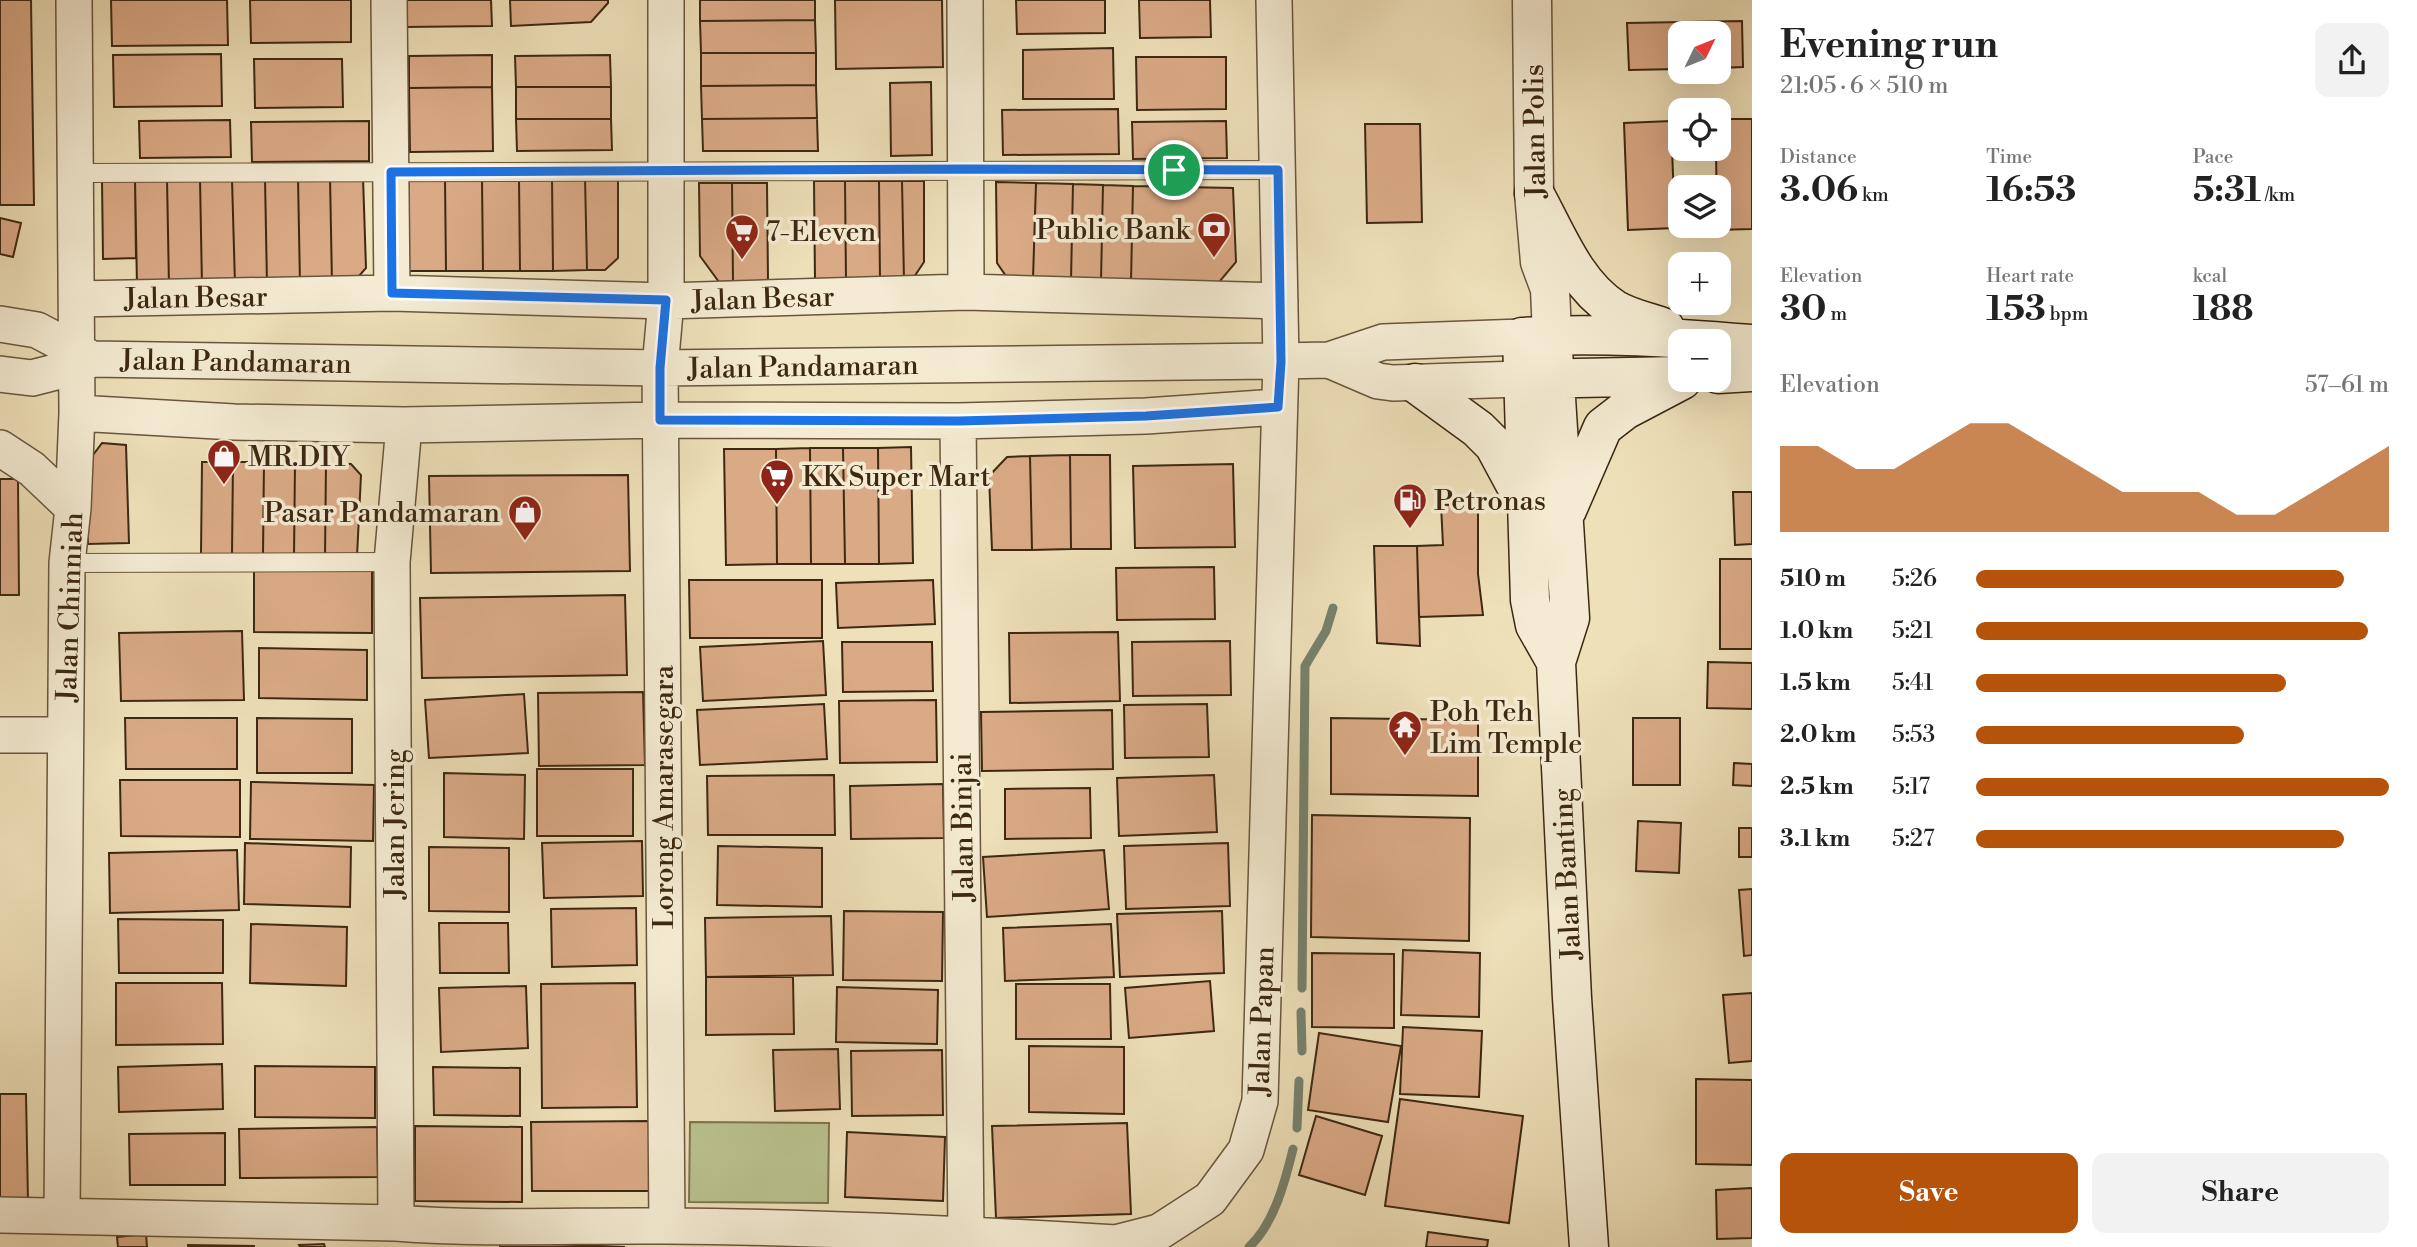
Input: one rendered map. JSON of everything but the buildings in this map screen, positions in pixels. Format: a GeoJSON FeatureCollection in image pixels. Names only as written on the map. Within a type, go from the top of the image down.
{"type":"FeatureCollection","features":[{"type":"Feature","properties":{"kind":"main road","name":"Jalan Polis"},"geometry":{"type":"LineString","coordinates":[[1532,0],[1534,194],[1540,262],[1550,289],[1537,336]]}},
{"type":"Feature","properties":{"kind":"main road"},"geometry":{"type":"LineString","coordinates":[[1534,194],[1569,260],[1587,286],[1615,310],[1668,329]]}},
{"type":"Feature","properties":{"kind":"main road"},"geometry":{"type":"LineString","coordinates":[[1537,336],[1668,339]]}},
{"type":"Feature","properties":{"kind":"main road","name":"Jalan Banting"},"geometry":{"type":"LineString","coordinates":[[1537,336],[1537,379],[1565,515],[1570,618],[1556,662],[1572,998],[1589,1247]]}},
{"type":"Feature","properties":{"kind":"main road"},"geometry":{"type":"LineString","coordinates":[[1731,342],[1752,344]]}},
{"type":"Feature","properties":{"kind":"main road"},"geometry":{"type":"LineString","coordinates":[[1731,373],[1752,372]]}},
{"type":"Feature","properties":{"kind":"main road"},"geometry":{"type":"LineString","coordinates":[[1556,662],[1535,625],[1530,600],[1526,506],[1537,379],[1668,378]]}},
{"type":"Feature","properties":{"kind":"main road"},"geometry":{"type":"LineString","coordinates":[[1396,382],[1478,429],[1494,445],[1526,506]]}},
{"type":"Feature","properties":{"kind":"main road"},"geometry":{"type":"LineString","coordinates":[[1565,515],[1603,427],[1625,410],[1668,385]]}},
{"type":"Feature","properties":{"kind":"street","name":"Jalan Chinniah"},"geometry":{"type":"LineString","coordinates":[[62,1215],[66,563],[73,508],[81,358],[77,299],[74,0]]}},
{"type":"Feature","properties":{"kind":"street"},"geometry":{"type":"LineString","coordinates":[[389,0],[392,293]]}},
{"type":"Feature","properties":{"kind":"street","name":"Lorong Amarasegara"},"geometry":{"type":"LineString","coordinates":[[666,0],[666,300],[660,368],[660,420],[667,1226]]}},
{"type":"Feature","properties":{"kind":"street"},"geometry":{"type":"LineString","coordinates":[[965,0],[966,292]]}},
{"type":"Feature","properties":{"kind":"street","name":"Jalan Papan"},"geometry":{"type":"LineString","coordinates":[[0,1215],[396,1223],[455,1237],[667,1226],[839,1239],[966,1234],[1116,1245],[1159,1232],[1210,1199],[1246,1150],[1260,1101],[1281,362],[1274,0]]}},
{"type":"Feature","properties":{"kind":"street","name":"Jalan Besar"},"geometry":{"type":"LineString","coordinates":[[77,299],[392,293],[666,300],[966,292],[1280,301]]}},
{"type":"Feature","properties":{"kind":"street"},"geometry":{"type":"LineString","coordinates":[[0,324],[37,330],[81,358]]}},
{"type":"Feature","properties":{"kind":"street","name":"Jalan Pandamaran"},"geometry":{"type":"LineString","coordinates":[[0,374],[32,378],[81,358],[660,368],[1281,362],[1329,360],[1383,342],[1537,336]]}},
{"type":"Feature","properties":{"kind":"street"},"geometry":{"type":"LineString","coordinates":[[1329,360],[1396,382],[1537,379]]}},
{"type":"Feature","properties":{"kind":"street"},"geometry":{"type":"LineString","coordinates":[[77,413],[234,422],[404,425],[660,420],[958,421],[1146,416],[1278,407]]}},
{"type":"Feature","properties":{"kind":"street","name":"Jalan Binjai"},"geometry":{"type":"LineString","coordinates":[[958,421],[966,1234]]}},
{"type":"Feature","properties":{"kind":"street","name":"Jalan Jering"},"geometry":{"type":"LineString","coordinates":[[396,1223],[392,562],[404,425]]}},
{"type":"Feature","properties":{"kind":"street"},"geometry":{"type":"LineString","coordinates":[[0,448],[32,469],[73,508]]}},
{"type":"Feature","properties":{"kind":"street"},"geometry":{"type":"LineString","coordinates":[[0,735],[65,735]]}},
{"type":"Feature","properties":{"kind":"lane"},"geometry":{"type":"LineString","coordinates":[[75,173],[1278,170]]}},
{"type":"Feature","properties":{"kind":"lane"},"geometry":{"type":"LineString","coordinates":[[66,563],[392,562]]}},
{"type":"Feature","properties":{"kind":"green space"},"geometry":{"type":"Polygon","coordinates":[[[690,1122],[829,1123],[828,1203],[689,1202],[690,1122]]]}},
{"type":"Feature","properties":{"kind":"waterway"},"geometry":{"type":"LineString","coordinates":[[1302,988],[1305,666],[1326,631],[1333,608]]}},
{"type":"Feature","properties":{"kind":"waterway"},"geometry":{"type":"LineString","coordinates":[[1301,1012],[1302,1051]]}},
{"type":"Feature","properties":{"kind":"waterway"},"geometry":{"type":"LineString","coordinates":[[1297,1128],[1299,1081]]}},
{"type":"Feature","properties":{"kind":"waterway"},"geometry":{"type":"LineString","coordinates":[[1249,1247],[1272,1215],[1293,1149]]}},
{"type":"Feature","properties":{"kind":"place","name":"Public Bank"},"geometry":{"type":"Point","coordinates":[1214,259]}},
{"type":"Feature","properties":{"kind":"place","name":"7-Eleven"},"geometry":{"type":"Point","coordinates":[742,261]}},
{"type":"Feature","properties":{"kind":"place","name":"MR.DIY"},"geometry":{"type":"Point","coordinates":[224,486]}},
{"type":"Feature","properties":{"kind":"place","name":"KK Super Mart"},"geometry":{"type":"Point","coordinates":[777,506]}},
{"type":"Feature","properties":{"kind":"place","name":"Petronas"},"geometry":{"type":"Point","coordinates":[1410,530]}},
{"type":"Feature","properties":{"kind":"place","name":"Pasar Pandamaran"},"geometry":{"type":"Point","coordinates":[525,542]}},
{"type":"Feature","properties":{"kind":"place","name":"Poh Teh Lim Temple"},"geometry":{"type":"Point","coordinates":[1405,757]}},
{"type":"Feature","properties":{"kind":"route"},"geometry":{"type":"LineString","coordinates":[[1174,170],[1278,170],[1281,362],[1278,407],[1146,416],[958,421],[660,420],[660,368],[666,300],[392,293],[391,172],[1174,170]]}}]}
